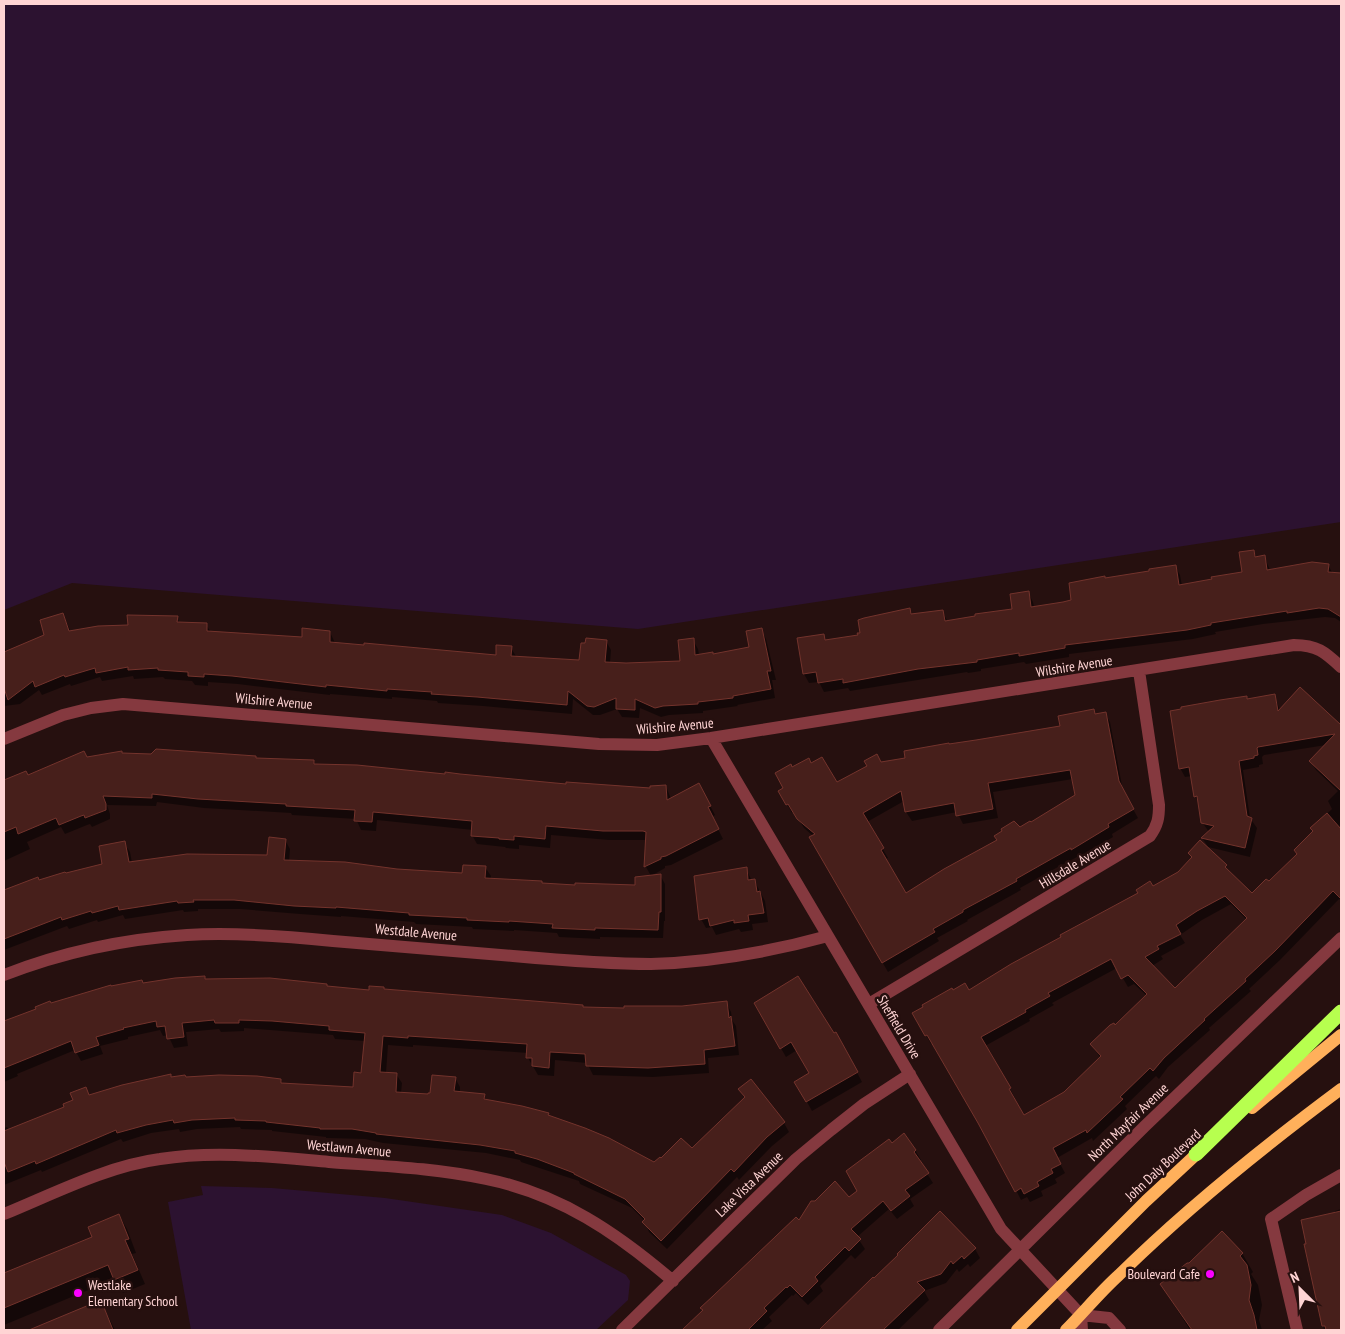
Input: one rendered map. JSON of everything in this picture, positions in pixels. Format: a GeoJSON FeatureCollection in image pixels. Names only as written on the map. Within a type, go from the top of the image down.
{"type":"FeatureCollection","features":[{"type":"Feature","properties":{"kind":"highway"},"geometry":{"type":"LineString","coordinates":[[1196,1154],[1341,1012]]}},
{"type":"Feature","properties":{"kind":"main road","name":"John Daly Boulevard"},"geometry":{"type":"LineString","coordinates":[[1017,1330],[1146,1200],[1196,1154],[1341,1035]]}},
{"type":"Feature","properties":{"kind":"main road"},"geometry":{"type":"LineString","coordinates":[[1066,1330],[1117,1276],[1209,1192],[1341,1089]]}},
{"type":"Feature","properties":{"kind":"street","name":"Wilshire Avenue"},"geometry":{"type":"LineString","coordinates":[[4,739],[63,715],[91,708],[122,704],[600,744],[657,745],[1139,671],[1294,645],[1308,645],[1320,649],[1341,667]]}},
{"type":"Feature","properties":{"kind":"street","name":"Hillsdale Avenue"},"geometry":{"type":"LineString","coordinates":[[868,1004],[1150,836],[1157,826],[1159,804],[1139,671]]}},
{"type":"Feature","properties":{"kind":"street","name":"Sheffield Drive"},"geometry":{"type":"LineString","coordinates":[[712,738],[1001,1229],[1081,1315]]}},
{"type":"Feature","properties":{"kind":"street","name":"Westdale Avenue"},"geometry":{"type":"LineString","coordinates":[[4,975],[54,957],[84,949],[188,934],[260,934],[576,961],[650,964],[688,962],[762,953],[828,936]]}},
{"type":"Feature","properties":{"kind":"street","name":"North Mayfair Avenue"},"geometry":{"type":"LineString","coordinates":[[939,1330],[1145,1126],[1341,938]]}},
{"type":"Feature","properties":{"kind":"street","name":"Lake Vista Avenue"},"geometry":{"type":"LineString","coordinates":[[622,1330],[796,1159],[858,1110],[910,1074]]}},
{"type":"Feature","properties":{"kind":"street","name":"Westlawn Avenue"},"geometry":{"type":"LineString","coordinates":[[4,1214],[117,1169],[168,1158],[202,1155],[244,1155],[449,1172],[497,1181],[559,1203],[616,1235],[673,1281]]}},
{"type":"Feature","properties":{"kind":"street"},"geometry":{"type":"LineString","coordinates":[[1297,1330],[1271,1219],[1306,1195],[1341,1176]]}},
{"type":"Feature","properties":{"kind":"street"},"geometry":{"type":"LineString","coordinates":[[1082,1330],[1081,1315],[1109,1318],[1120,1330]]}},
{"type":"Feature","properties":{"kind":"shaded area"},"geometry":{"type":"Polygon","coordinates":[[[4,4],[1341,4],[1341,522],[638,629],[72,583],[4,610],[4,4]]]}},
{"type":"Feature","properties":{"kind":"shaded area"},"geometry":{"type":"Polygon","coordinates":[[[201,1186],[272,1188],[385,1198],[502,1215],[551,1233],[626,1275],[630,1281],[628,1300],[596,1330],[191,1330],[168,1202],[203,1195],[201,1186]]]}},
{"type":"Feature","properties":{"kind":"building"},"geometry":{"type":"Polygon","coordinates":[[[1254,550],[1255,557],[1265,555],[1267,570],[1312,562],[1329,564],[1328,572],[1341,573],[1341,617],[1328,609],[1319,608],[1287,613],[1287,611],[1211,623],[1211,625],[1187,630],[1065,645],[1065,648],[1019,656],[1019,653],[977,660],[977,662],[918,669],[843,683],[843,679],[818,683],[816,672],[803,674],[797,638],[824,634],[825,640],[858,635],[857,633],[860,633],[858,620],[864,618],[910,608],[911,614],[943,610],[945,621],[975,616],[975,614],[1012,609],[1010,594],[1029,591],[1031,607],[1063,602],[1071,600],[1069,583],[1176,565],[1179,585],[1242,572],[1239,552],[1254,550]]]}},
{"type":"Feature","properties":{"kind":"building"},"geometry":{"type":"Polygon","coordinates":[[[63,613],[69,631],[98,626],[128,625],[127,615],[178,616],[177,622],[207,623],[207,631],[302,637],[302,628],[330,631],[330,642],[364,645],[364,643],[496,655],[496,645],[512,646],[511,656],[579,660],[581,643],[585,643],[586,638],[607,640],[605,662],[626,663],[680,661],[678,640],[694,638],[695,655],[713,652],[713,654],[749,647],[746,631],[762,628],[771,671],[767,671],[771,689],[733,696],[733,698],[698,702],[698,704],[655,708],[635,699],[635,710],[616,709],[616,698],[594,707],[587,706],[568,691],[567,705],[431,694],[432,692],[387,689],[387,691],[326,685],[326,687],[232,676],[204,674],[204,677],[188,676],[188,672],[158,670],[158,668],[128,670],[128,667],[96,673],[95,668],[65,677],[64,675],[35,687],[33,681],[8,700],[4,688],[4,652],[44,635],[40,620],[63,613]]]}},
{"type":"Feature","properties":{"kind":"building"},"geometry":{"type":"Polygon","coordinates":[[[1300,687],[1341,725],[1341,791],[1309,761],[1335,734],[1258,747],[1258,755],[1254,756],[1254,758],[1239,761],[1247,816],[1252,818],[1245,848],[1201,838],[1214,826],[1201,823],[1197,796],[1194,797],[1189,767],[1179,769],[1170,711],[1181,709],[1181,707],[1220,700],[1247,696],[1247,699],[1275,694],[1278,711],[1300,687]]]}},
{"type":"Feature","properties":{"kind":"building"},"geometry":{"type":"Polygon","coordinates":[[[1094,709],[1095,714],[1106,712],[1119,781],[1134,809],[1108,824],[1109,827],[1071,850],[1071,848],[1016,879],[1017,881],[963,910],[963,912],[933,929],[935,932],[882,963],[809,837],[815,834],[797,819],[778,791],[783,788],[775,773],[791,764],[792,767],[809,758],[811,763],[822,757],[837,782],[867,766],[864,761],[877,754],[881,762],[905,758],[904,751],[1060,726],[1058,716],[1094,709]],[[1070,770],[988,783],[993,809],[956,816],[954,803],[905,812],[901,791],[863,813],[884,848],[881,850],[906,893],[944,869],[997,840],[994,836],[1014,821],[1020,827],[1075,795],[1070,770]]]}},
{"type":"Feature","properties":{"kind":"building"},"geometry":{"type":"Polygon","coordinates":[[[156,749],[256,756],[256,758],[314,760],[314,764],[357,765],[566,784],[566,782],[650,788],[650,786],[666,785],[667,800],[699,783],[711,806],[708,807],[719,829],[644,867],[646,832],[643,831],[603,831],[546,826],[545,839],[514,836],[514,840],[499,839],[471,836],[472,821],[373,812],[372,822],[354,821],[355,810],[152,794],[152,798],[103,796],[106,810],[85,818],[84,815],[59,825],[56,818],[18,834],[16,827],[4,832],[4,780],[26,771],[28,775],[84,751],[87,757],[122,751],[122,753],[151,754],[156,749]]]}},
{"type":"Feature","properties":{"kind":"building"},"geometry":{"type":"Polygon","coordinates":[[[1327,813],[1341,829],[1341,899],[1333,891],[1245,979],[1246,981],[1204,1019],[1153,1071],[1150,1068],[1120,1097],[1123,1099],[1087,1133],[1086,1130],[1053,1148],[1061,1164],[1051,1169],[1053,1173],[1037,1182],[1039,1186],[1024,1194],[1021,1188],[1015,1192],[978,1123],[927,1035],[925,1036],[912,1013],[952,988],[953,990],[965,983],[969,990],[1011,964],[1061,937],[1060,935],[1138,893],[1136,890],[1150,881],[1153,886],[1178,872],[1192,857],[1188,853],[1200,840],[1227,865],[1225,867],[1252,893],[1266,879],[1269,881],[1297,854],[1294,850],[1313,831],[1310,828],[1327,813]],[[1225,896],[1176,925],[1181,934],[1157,946],[1159,949],[1145,957],[1175,988],[1247,918],[1225,896]],[[1111,959],[1048,993],[1050,996],[1025,1010],[1026,1012],[981,1037],[1011,1088],[1009,1089],[1024,1115],[1064,1092],[1101,1056],[1090,1044],[1110,1025],[1114,1023],[1115,1025],[1147,994],[1128,975],[1121,979],[1111,959]]]}},
{"type":"Feature","properties":{"kind":"building"},"geometry":{"type":"Polygon","coordinates":[[[269,837],[286,839],[284,860],[345,862],[397,869],[462,873],[463,865],[486,866],[485,878],[575,885],[575,883],[635,885],[635,877],[661,874],[661,912],[659,912],[658,930],[552,928],[553,924],[467,920],[467,918],[409,915],[409,913],[336,907],[294,906],[234,900],[193,900],[194,902],[178,903],[177,901],[119,910],[118,906],[92,913],[91,911],[62,920],[61,917],[4,939],[4,890],[38,877],[39,880],[102,864],[99,846],[125,841],[129,862],[187,854],[267,855],[269,837]]]}},
{"type":"Feature","properties":{"kind":"building"},"geometry":{"type":"Polygon","coordinates":[[[747,867],[748,880],[755,879],[757,892],[760,891],[764,913],[748,915],[749,921],[734,923],[734,920],[710,926],[708,918],[699,920],[694,876],[747,867]]]}},
{"type":"Feature","properties":{"kind":"building"},"geometry":{"type":"Polygon","coordinates":[[[205,976],[205,979],[270,978],[369,990],[369,986],[384,987],[384,989],[583,1005],[583,1007],[682,1006],[727,1001],[735,1046],[704,1050],[705,1064],[648,1068],[586,1066],[585,1054],[550,1052],[549,1068],[532,1066],[532,1058],[526,1058],[527,1044],[383,1036],[380,1072],[397,1073],[396,1092],[428,1094],[430,1093],[432,1075],[456,1077],[454,1091],[485,1094],[484,1099],[549,1113],[548,1115],[609,1138],[654,1162],[661,1158],[681,1138],[692,1148],[745,1097],[738,1089],[751,1079],[785,1122],[767,1137],[734,1172],[731,1169],[661,1241],[642,1222],[645,1219],[625,1199],[574,1173],[515,1153],[515,1151],[480,1145],[376,1134],[352,1129],[320,1129],[266,1121],[235,1120],[235,1118],[192,1120],[174,1123],[173,1120],[117,1133],[116,1130],[36,1164],[35,1161],[8,1172],[4,1162],[4,1131],[64,1107],[63,1104],[73,1100],[70,1093],[86,1087],[89,1095],[122,1085],[171,1074],[171,1077],[185,1075],[186,1077],[219,1075],[257,1076],[281,1079],[281,1083],[353,1087],[354,1072],[361,1073],[365,1033],[329,1030],[329,1026],[272,1021],[239,1020],[239,1023],[215,1023],[214,1020],[182,1023],[184,1037],[167,1039],[165,1026],[157,1027],[156,1021],[123,1028],[96,1037],[99,1045],[75,1053],[71,1041],[4,1068],[4,1021],[36,1009],[35,1007],[50,1001],[51,1003],[111,985],[142,980],[143,983],[205,976]]]}},
{"type":"Feature","properties":{"kind":"building"},"geometry":{"type":"Polygon","coordinates":[[[798,976],[834,1033],[836,1032],[858,1072],[806,1102],[794,1082],[809,1073],[791,1042],[780,1049],[754,1003],[798,976]]]}},
{"type":"Feature","properties":{"kind":"building"},"geometry":{"type":"Polygon","coordinates":[[[904,1133],[916,1150],[914,1152],[929,1173],[905,1190],[910,1196],[891,1211],[883,1201],[851,1229],[861,1239],[849,1251],[845,1247],[815,1277],[818,1281],[802,1297],[790,1285],[786,1287],[764,1308],[767,1311],[748,1330],[682,1330],[703,1310],[700,1308],[796,1217],[799,1220],[811,1201],[815,1201],[835,1181],[849,1197],[857,1191],[846,1171],[889,1139],[892,1143],[904,1133]]]}},
{"type":"Feature","properties":{"kind":"building"},"geometry":{"type":"Polygon","coordinates":[[[940,1211],[976,1248],[964,1259],[962,1256],[953,1264],[951,1261],[941,1274],[917,1282],[925,1290],[883,1330],[819,1330],[898,1255],[940,1211]]]}},
{"type":"Feature","properties":{"kind":"building"},"geometry":{"type":"Polygon","coordinates":[[[1341,1211],[1341,1330],[1326,1330],[1325,1326],[1322,1326],[1304,1244],[1306,1244],[1301,1220],[1341,1211]]]}},
{"type":"Feature","properties":{"kind":"building"},"geometry":{"type":"Polygon","coordinates":[[[119,1214],[129,1239],[125,1240],[138,1270],[114,1280],[108,1265],[4,1308],[4,1273],[92,1237],[88,1227],[119,1214]]]}},
{"type":"Feature","properties":{"kind":"building","name":"Boulevard Cafe"},"geometry":{"type":"Polygon","coordinates":[[[1222,1231],[1243,1253],[1240,1256],[1247,1265],[1251,1285],[1249,1300],[1257,1330],[1192,1330],[1160,1284],[1189,1263],[1222,1231]]]}},
{"type":"Feature","properties":{"kind":"building"},"geometry":{"type":"Polygon","coordinates":[[[101,1300],[113,1330],[29,1330],[101,1300]]]}},
{"type":"Feature","properties":{"kind":"place","name":"Boulevard Cafe"},"geometry":{"type":"Point","coordinates":[1210,1274]}},
{"type":"Feature","properties":{"kind":"place","name":"Westlake Elementary School"},"geometry":{"type":"Point","coordinates":[78,1293]}}]}
